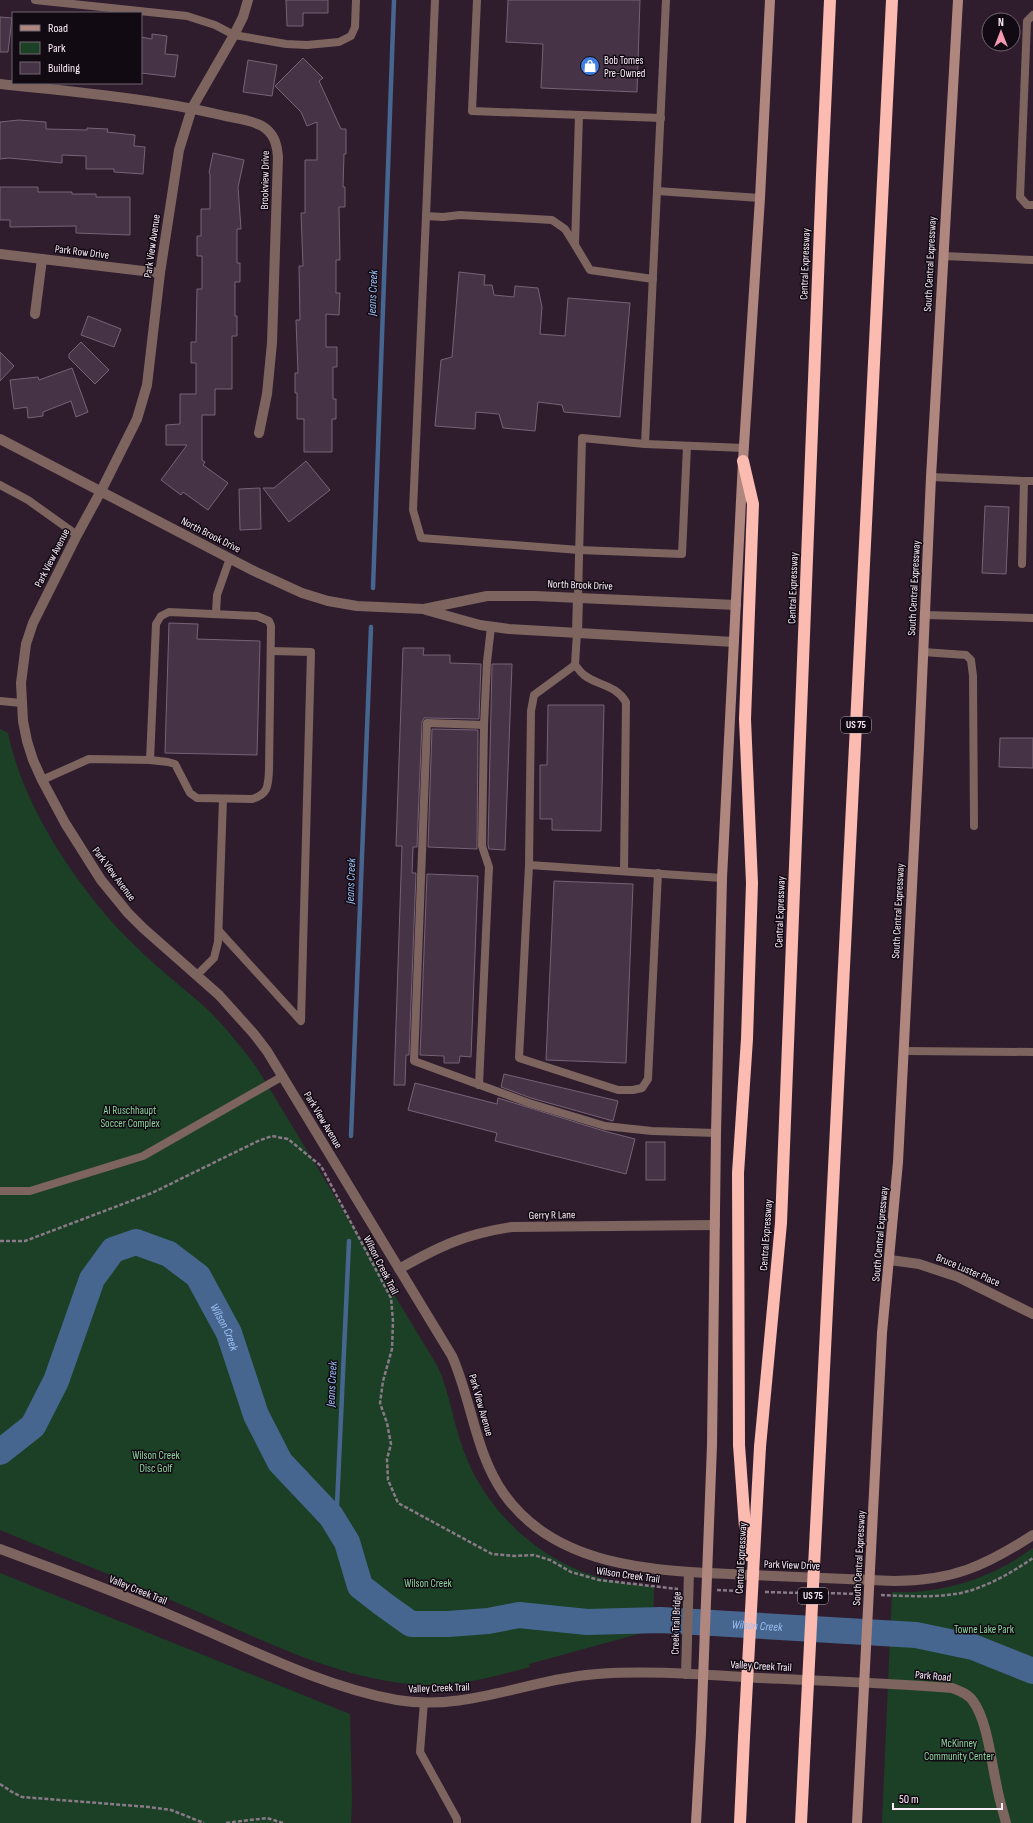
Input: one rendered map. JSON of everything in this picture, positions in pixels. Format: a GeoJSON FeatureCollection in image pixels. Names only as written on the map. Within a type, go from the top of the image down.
{"type":"FeatureCollection","features":[{"type":"Feature","properties":{"kind":"highway","name":"Central Expressway"},"geometry":{"type":"LineString","coordinates":[[740,1823],[760,1447],[781,1223],[830,0]]}},
{"type":"Feature","properties":{"kind":"highway","name":"US 75"},"geometry":{"type":"LineString","coordinates":[[801,1823],[892,0]]}},
{"type":"Feature","properties":{"kind":"highway"},"geometry":{"type":"LineString","coordinates":[[743,461],[753,504],[745,719],[752,883],[747,1039],[738,1173],[739,1445],[751,1602]]}},
{"type":"Feature","properties":{"kind":"main road"},"geometry":{"type":"LineString","coordinates":[[696,1823],[712,1445],[716,1132],[722,878],[743,461],[760,198],[770,0]]}},
{"type":"Feature","properties":{"kind":"main road","name":"South Central Expressway"},"geometry":{"type":"LineString","coordinates":[[857,1823],[882,1333],[898,1162],[931,478],[958,0]]}},
{"type":"Feature","properties":{"kind":"street","name":"Park View Avenue"},"geometry":{"type":"LineString","coordinates":[[248,0],[243,17],[234,35],[192,108],[185,125],[175,168],[146,385],[137,419],[101,492],[40,606],[26,644],[22,671],[22,704],[26,741],[42,780],[65,823],[101,880],[128,913],[219,995],[254,1034],[283,1076],[452,1356],[466,1390],[485,1461],[504,1494],[517,1510],[536,1527],[547,1535],[577,1551],[604,1560],[628,1565],[689,1572]]}},
{"type":"Feature","properties":{"kind":"street","name":"Brookview Drive"},"geometry":{"type":"LineString","coordinates":[[0,84],[156,102],[192,108],[261,125],[271,133],[277,143],[278,156],[272,343],[267,394],[259,433]]}},
{"type":"Feature","properties":{"kind":"street","name":"Park Row Drive"},"geometry":{"type":"LineString","coordinates":[[0,254],[160,273]]}},
{"type":"Feature","properties":{"kind":"street"},"geometry":{"type":"LineString","coordinates":[[35,314],[42,259]]}},
{"type":"Feature","properties":{"kind":"street","name":"North Brook Drive"},"geometry":{"type":"LineString","coordinates":[[0,440],[230,558],[302,593],[328,601],[357,606],[424,609],[491,627],[734,642]]}},
{"type":"Feature","properties":{"kind":"street","name":"North Brook Drive"},"geometry":{"type":"LineString","coordinates":[[424,609],[487,596],[578,597],[736,605]]}},
{"type":"Feature","properties":{"kind":"street"},"geometry":{"type":"LineString","coordinates":[[577,632],[578,597]]}},
{"type":"Feature","properties":{"kind":"street","name":"Gerry R Lane"},"geometry":{"type":"LineString","coordinates":[[399,1270],[448,1243],[488,1231],[512,1227],[715,1224]]}},
{"type":"Feature","properties":{"kind":"street","name":"Bruce Luster Place"},"geometry":{"type":"LineString","coordinates":[[890,1260],[919,1264],[958,1277],[1033,1314]]}},
{"type":"Feature","properties":{"kind":"street","name":"Park View Drive"},"geometry":{"type":"LineString","coordinates":[[689,1572],[894,1581],[937,1578],[963,1572],[994,1560],[1033,1535]]}},
{"type":"Feature","properties":{"kind":"street","name":"Valley Creek Trail"},"geometry":{"type":"LineString","coordinates":[[0,1548],[174,1616],[285,1666],[365,1692],[398,1700],[424,1702],[481,1698],[569,1677],[596,1674],[686,1674],[880,1684]]}},
{"type":"Feature","properties":{"kind":"street","name":"Creek Trail Bridge"},"geometry":{"type":"LineString","coordinates":[[686,1674],[689,1572]]}},
{"type":"Feature","properties":{"kind":"street","name":"Park Road"},"geometry":{"type":"LineString","coordinates":[[880,1684],[952,1688],[964,1693],[973,1700],[979,1712],[989,1746],[997,1788],[1006,1823]]}},
{"type":"Feature","properties":{"kind":"lane"},"geometry":{"type":"LineString","coordinates":[[35,0],[187,16],[215,25],[234,35],[286,44],[307,45],[339,42],[351,36],[355,27],[356,0]]}},
{"type":"Feature","properties":{"kind":"lane"},"geometry":{"type":"LineString","coordinates":[[435,0],[413,510],[421,538],[579,550],[682,554],[687,446]]}},
{"type":"Feature","properties":{"kind":"lane"},"geometry":{"type":"LineString","coordinates":[[477,0],[472,111],[661,118]]}},
{"type":"Feature","properties":{"kind":"lane"},"geometry":{"type":"LineString","coordinates":[[645,444],[666,0]]}},
{"type":"Feature","properties":{"kind":"lane"},"geometry":{"type":"LineString","coordinates":[[1033,15],[1028,21],[1020,197],[1028,205],[1033,205]]}},
{"type":"Feature","properties":{"kind":"lane"},"geometry":{"type":"LineString","coordinates":[[575,245],[579,115]]}},
{"type":"Feature","properties":{"kind":"lane"},"geometry":{"type":"LineString","coordinates":[[657,191],[760,198]]}},
{"type":"Feature","properties":{"kind":"lane"},"geometry":{"type":"LineString","coordinates":[[426,216],[442,217],[460,215],[552,220],[565,228],[590,270],[653,279]]}},
{"type":"Feature","properties":{"kind":"lane"},"geometry":{"type":"LineString","coordinates":[[943,256],[1033,260]]}},
{"type":"Feature","properties":{"kind":"lane"},"geometry":{"type":"LineString","coordinates":[[578,597],[582,438],[645,444],[744,448]]}},
{"type":"Feature","properties":{"kind":"lane"},"geometry":{"type":"LineString","coordinates":[[931,478],[1029,481],[1022,564]]}},
{"type":"Feature","properties":{"kind":"lane"},"geometry":{"type":"LineString","coordinates":[[0,485],[28,500],[77,535]]}},
{"type":"Feature","properties":{"kind":"lane"},"geometry":{"type":"LineString","coordinates":[[216,613],[217,595],[230,558]]}},
{"type":"Feature","properties":{"kind":"lane"},"geometry":{"type":"LineString","coordinates":[[42,780],[89,760],[150,760],[175,764],[190,793],[198,798],[252,799],[261,797],[266,791],[269,770],[271,626],[265,618],[216,613],[170,612],[161,616],[156,624],[150,760]]}},
{"type":"Feature","properties":{"kind":"lane"},"geometry":{"type":"LineString","coordinates":[[924,615],[1033,618]]}},
{"type":"Feature","properties":{"kind":"lane"},"geometry":{"type":"LineString","coordinates":[[480,1085],[489,867],[482,846],[484,725],[487,662],[491,627]]}},
{"type":"Feature","properties":{"kind":"lane"},"geometry":{"type":"LineString","coordinates":[[577,632],[575,665],[583,674],[592,680],[608,685],[622,696],[626,702],[624,871]]}},
{"type":"Feature","properties":{"kind":"lane"},"geometry":{"type":"LineString","coordinates":[[219,931],[301,1020],[311,652],[271,651]]}},
{"type":"Feature","properties":{"kind":"lane"},"geometry":{"type":"LineString","coordinates":[[923,652],[966,655],[971,660],[973,676],[974,826]]}},
{"type":"Feature","properties":{"kind":"lane"},"geometry":{"type":"LineString","coordinates":[[575,665],[534,695],[531,711],[529,865],[520,1058],[618,1090],[633,1090],[642,1088],[648,1079],[658,874]]}},
{"type":"Feature","properties":{"kind":"lane"},"geometry":{"type":"LineString","coordinates":[[0,701],[22,704]]}},
{"type":"Feature","properties":{"kind":"lane"},"geometry":{"type":"LineString","coordinates":[[484,725],[427,723],[414,1061],[529,1103],[605,1126],[652,1131],[716,1132]]}},
{"type":"Feature","properties":{"kind":"lane"},"geometry":{"type":"LineString","coordinates":[[198,975],[214,958],[218,942],[223,799]]}},
{"type":"Feature","properties":{"kind":"lane"},"geometry":{"type":"LineString","coordinates":[[529,865],[722,878]]}},
{"type":"Feature","properties":{"kind":"lane"},"geometry":{"type":"LineString","coordinates":[[904,1051],[1033,1052]]}},
{"type":"Feature","properties":{"kind":"lane"},"geometry":{"type":"LineString","coordinates":[[0,1191],[30,1191],[144,1156],[283,1076]]}},
{"type":"Feature","properties":{"kind":"lane"},"geometry":{"type":"LineString","coordinates":[[424,1702],[420,1752],[457,1819],[457,1823]]}},
{"type":"Feature","properties":{"kind":"path","name":"Wilson Creek Trail"},"geometry":{"type":"LineString","coordinates":[[0,1241],[25,1241],[152,1193],[258,1141],[272,1136],[288,1139],[321,1166],[391,1298],[393,1321],[392,1349],[383,1380],[380,1403],[387,1423],[391,1444],[387,1459],[388,1480],[398,1503],[492,1554],[515,1556],[534,1555],[550,1560],[571,1572],[600,1580],[675,1589]]}},
{"type":"Feature","properties":{"kind":"path"},"geometry":{"type":"LineString","coordinates":[[1018,1568],[1033,1558]]}},
{"type":"Feature","properties":{"kind":"path"},"geometry":{"type":"LineString","coordinates":[[0,1784],[22,1797],[171,1810],[204,1823]]}},
{"type":"Feature","properties":{"kind":"path"},"geometry":{"type":"LineString","coordinates":[[226,1823],[267,1818],[283,1823]]}},
{"type":"Feature","properties":{"kind":"green space"},"geometry":{"type":"Polygon","coordinates":[[[0,729],[8,733],[15,761],[26,789],[55,845],[73,872],[111,921],[140,951],[213,1015],[233,1037],[257,1068],[438,1367],[446,1387],[463,1449],[471,1469],[495,1507],[526,1538],[544,1552],[563,1563],[600,1578],[654,1587],[653,1630],[529,1664],[530,1667],[484,1679],[461,1683],[438,1685],[404,1683],[371,1678],[305,1658],[158,1594],[0,1530],[0,729]]]}},
{"type":"Feature","properties":{"kind":"green space","name":"McKinney Community Center"},"geometry":{"type":"Polygon","coordinates":[[[1033,1548],[1033,1823],[882,1823],[892,1592],[930,1590],[966,1582],[1001,1568],[1033,1548]]]}},
{"type":"Feature","properties":{"kind":"green space"},"geometry":{"type":"Polygon","coordinates":[[[0,1573],[350,1714],[352,1799],[351,1823],[0,1823],[0,1573]]]}},
{"type":"Feature","properties":{"kind":"building"},"geometry":{"type":"Polygon","coordinates":[[[286,0],[328,0],[328,13],[303,13],[303,26],[287,26],[286,0]]]}},
{"type":"Feature","properties":{"kind":"building","name":"Bob Tomes Pre-Owned"},"geometry":{"type":"Polygon","coordinates":[[[508,0],[640,0],[637,92],[541,88],[543,44],[506,42],[508,0]]]}},
{"type":"Feature","properties":{"kind":"building"},"geometry":{"type":"Polygon","coordinates":[[[0,17],[12,18],[8,52],[0,52],[0,17]]]}},
{"type":"Feature","properties":{"kind":"building"},"geometry":{"type":"Polygon","coordinates":[[[152,34],[167,36],[165,54],[178,55],[175,77],[142,73],[142,37],[152,39],[152,34]]]}},
{"type":"Feature","properties":{"kind":"building"},"geometry":{"type":"Polygon","coordinates":[[[303,58],[323,78],[319,81],[341,129],[346,129],[346,154],[344,154],[343,187],[345,187],[345,207],[339,207],[340,260],[336,260],[336,293],[340,293],[339,315],[326,314],[326,347],[337,347],[337,367],[333,367],[333,399],[336,399],[336,419],[332,419],[332,452],[304,452],[304,419],[297,419],[297,393],[295,393],[295,373],[298,373],[296,320],[300,320],[299,266],[303,266],[301,213],[305,213],[305,160],[317,160],[317,122],[307,126],[301,112],[275,86],[303,58]]]}},
{"type":"Feature","properties":{"kind":"building"},"geometry":{"type":"Polygon","coordinates":[[[248,60],[277,65],[272,96],[243,92],[248,60]]]}},
{"type":"Feature","properties":{"kind":"building"},"geometry":{"type":"Polygon","coordinates":[[[19,120],[46,122],[46,129],[108,129],[107,132],[135,135],[134,146],[145,147],[143,174],[114,172],[114,169],[86,169],[86,156],[62,155],[62,163],[9,158],[0,159],[0,122],[19,120]]]}},
{"type":"Feature","properties":{"kind":"building"},"geometry":{"type":"Polygon","coordinates":[[[213,153],[244,160],[238,187],[241,229],[237,229],[237,263],[240,263],[240,282],[235,282],[235,316],[237,316],[237,336],[232,336],[232,389],[215,389],[215,415],[202,415],[202,460],[205,462],[203,465],[228,483],[208,510],[183,492],[181,495],[161,480],[187,445],[166,445],[166,425],[180,424],[180,394],[196,394],[196,363],[191,363],[191,342],[196,342],[197,289],[202,289],[202,256],[197,256],[197,236],[201,236],[201,209],[210,209],[209,173],[213,153]]]}},
{"type":"Feature","properties":{"kind":"building"},"geometry":{"type":"Polygon","coordinates":[[[0,187],[38,187],[38,192],[96,194],[96,197],[130,197],[130,235],[76,233],[76,226],[10,227],[10,220],[0,220],[0,187]]]}},
{"type":"Feature","properties":{"kind":"building"},"geometry":{"type":"Polygon","coordinates":[[[459,272],[485,275],[484,285],[492,285],[494,295],[514,297],[515,286],[538,288],[542,307],[540,334],[565,336],[568,298],[630,303],[620,417],[564,412],[562,405],[538,402],[535,431],[503,428],[499,414],[476,412],[475,429],[435,426],[441,360],[452,357],[459,272]]]}},
{"type":"Feature","properties":{"kind":"building"},"geometry":{"type":"Polygon","coordinates":[[[88,316],[121,329],[114,347],[81,335],[88,316]]]}},
{"type":"Feature","properties":{"kind":"building"},"geometry":{"type":"Polygon","coordinates":[[[81,342],[109,370],[95,384],[69,358],[69,354],[81,342]]]}},
{"type":"Feature","properties":{"kind":"building"},"geometry":{"type":"Polygon","coordinates":[[[0,352],[14,366],[0,381],[0,352]]]}},
{"type":"Feature","properties":{"kind":"building"},"geometry":{"type":"Polygon","coordinates":[[[72,368],[88,412],[76,417],[71,401],[43,412],[43,416],[28,418],[27,407],[14,409],[10,380],[38,377],[39,380],[72,368]]]}},
{"type":"Feature","properties":{"kind":"building"},"geometry":{"type":"Polygon","coordinates":[[[306,461],[330,490],[289,522],[263,488],[274,488],[306,461]]]}},
{"type":"Feature","properties":{"kind":"building"},"geometry":{"type":"Polygon","coordinates":[[[260,488],[261,529],[240,530],[239,489],[260,488]]]}},
{"type":"Feature","properties":{"kind":"building"},"geometry":{"type":"Polygon","coordinates":[[[985,506],[1009,507],[1006,574],[982,573],[985,506]]]}},
{"type":"Feature","properties":{"kind":"building"},"geometry":{"type":"Polygon","coordinates":[[[169,623],[198,624],[197,639],[260,641],[257,755],[165,753],[169,623]]]}},
{"type":"Feature","properties":{"kind":"building"},"geometry":{"type":"Polygon","coordinates":[[[403,648],[424,648],[423,655],[450,655],[450,663],[481,664],[479,719],[424,718],[422,722],[417,847],[413,847],[412,873],[416,873],[409,1055],[406,1055],[405,1085],[394,1085],[402,846],[396,846],[403,648]]]}},
{"type":"Feature","properties":{"kind":"building"},"geometry":{"type":"Polygon","coordinates":[[[492,664],[512,664],[505,850],[489,849],[488,845],[492,664]]]}},
{"type":"Feature","properties":{"kind":"building"},"geometry":{"type":"Polygon","coordinates":[[[548,705],[604,705],[601,831],[552,830],[552,819],[540,819],[540,765],[547,765],[548,705]]]}},
{"type":"Feature","properties":{"kind":"building"},"geometry":{"type":"Polygon","coordinates":[[[432,729],[478,730],[477,849],[428,847],[432,729]]]}},
{"type":"Feature","properties":{"kind":"building"},"geometry":{"type":"Polygon","coordinates":[[[1000,738],[1033,738],[1033,768],[999,767],[1000,738]]]}},
{"type":"Feature","properties":{"kind":"building"},"geometry":{"type":"Polygon","coordinates":[[[427,874],[478,876],[471,1057],[460,1056],[459,1063],[444,1063],[444,1056],[420,1055],[427,874]]]}},
{"type":"Feature","properties":{"kind":"building"},"geometry":{"type":"Polygon","coordinates":[[[554,881],[633,884],[626,1063],[546,1060],[554,881]]]}},
{"type":"Feature","properties":{"kind":"building"},"geometry":{"type":"Polygon","coordinates":[[[504,1074],[618,1101],[613,1121],[531,1098],[501,1087],[504,1074]]]}},
{"type":"Feature","properties":{"kind":"building"},"geometry":{"type":"Polygon","coordinates":[[[415,1083],[497,1104],[498,1098],[604,1131],[635,1139],[626,1174],[495,1141],[497,1133],[408,1110],[415,1083]]]}},
{"type":"Feature","properties":{"kind":"building"},"geometry":{"type":"Polygon","coordinates":[[[646,1142],[665,1142],[665,1180],[646,1180],[646,1142]]]}},
{"type":"Feature","properties":{"kind":"waterway","name":"Jeans Creek"},"geometry":{"type":"LineString","coordinates":[[373,588],[394,0]]}},
{"type":"Feature","properties":{"kind":"waterway","name":"Jeans Creek"},"geometry":{"type":"LineString","coordinates":[[351,1136],[371,627]]}},
{"type":"Feature","properties":{"kind":"waterway","name":"Jeans Creek"},"geometry":{"type":"LineString","coordinates":[[339,1529],[337,1505],[349,1241]]}},
{"type":"Feature","properties":{"kind":"waterway","name":"Wilson Creek"},"geometry":{"type":"LineString","coordinates":[[0,1452],[33,1426],[56,1381],[92,1279],[113,1250],[136,1242],[169,1254],[198,1276],[229,1333],[256,1415],[280,1462],[331,1516],[347,1542],[360,1586],[411,1624],[448,1624],[488,1621],[519,1615],[587,1622],[661,1620],[916,1635],[973,1647],[1033,1671]]}},
{"type":"Feature","properties":{"kind":"place","name":"Bob Tomes Pre-Owned"},"geometry":{"type":"Point","coordinates":[590,66]}},
{"type":"Feature","properties":{"kind":"park label","name":"Al Ruschhaupt Soccer Complex"},"geometry":{"type":"Point","coordinates":[130,1116]}},
{"type":"Feature","properties":{"kind":"park label","name":"Wilson Creek Disc Golf"},"geometry":{"type":"Point","coordinates":[156,1461]}},
{"type":"Feature","properties":{"kind":"park label","name":"Towne Lake Park"},"geometry":{"type":"Point","coordinates":[984,1629]}}]}
